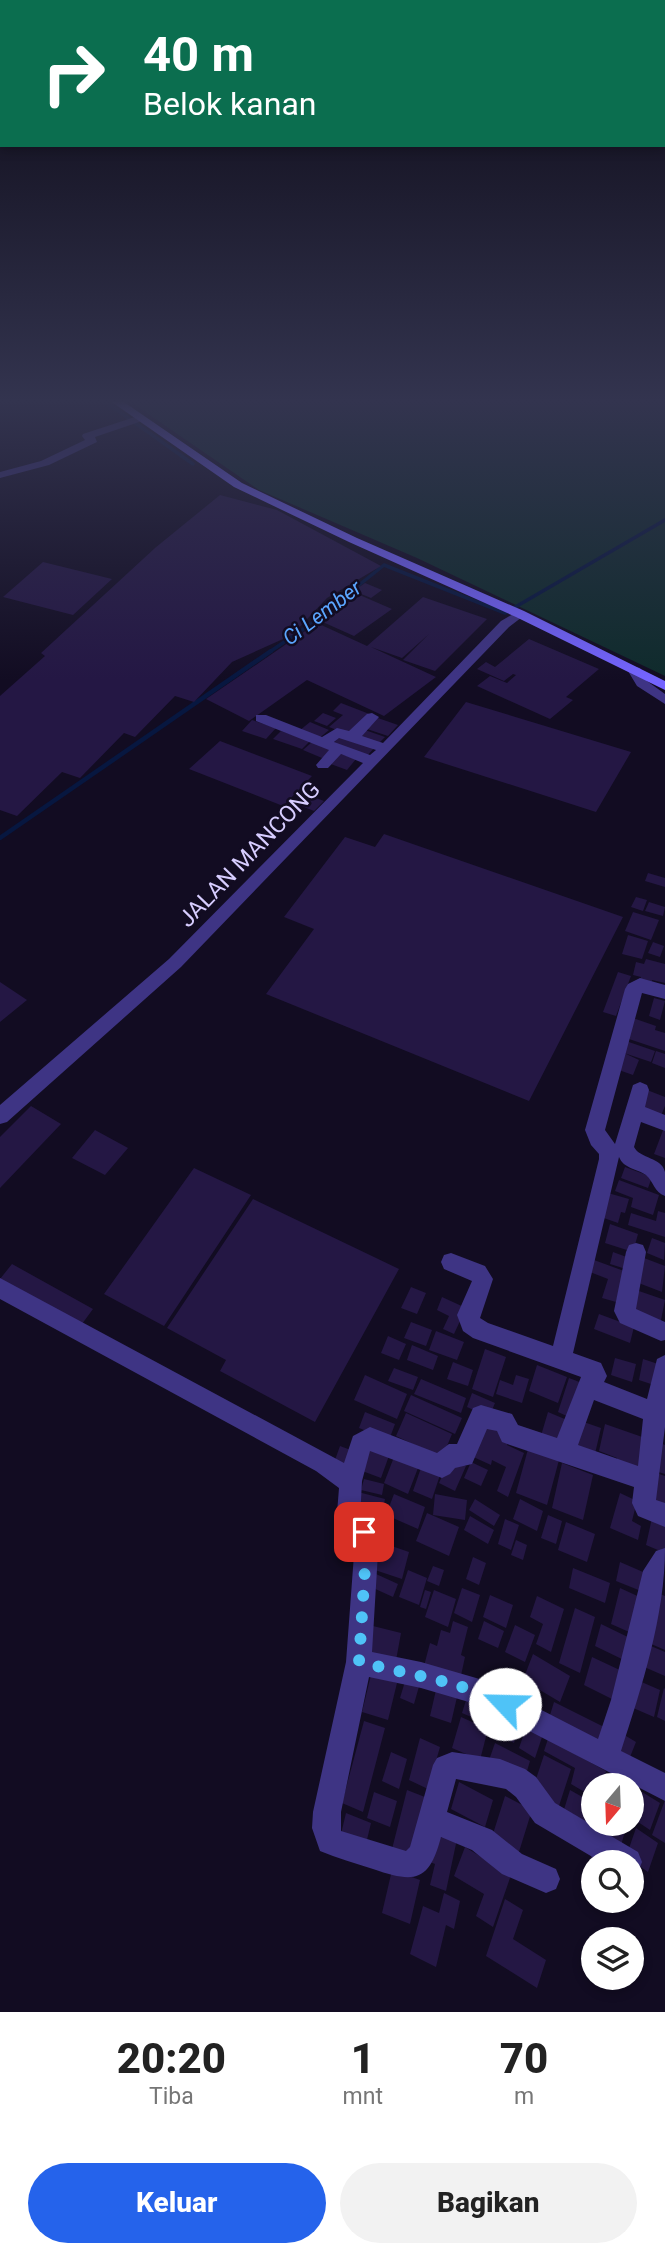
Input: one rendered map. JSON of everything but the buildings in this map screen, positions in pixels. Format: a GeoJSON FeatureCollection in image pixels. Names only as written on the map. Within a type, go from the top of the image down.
{"type":"FeatureCollection","features":[{"type":"Feature","properties":{"kind":"street"},"geometry":{"type":"LineString","coordinates":[[253,492],[665,686]]}},
{"type":"Feature","properties":{"kind":"street","name":"JALAN MANCONG"},"geometry":{"type":"LineString","coordinates":[[0,1116],[175,963],[276,862],[513,614]]}},
{"type":"Feature","properties":{"kind":"street"},"geometry":{"type":"LineString","coordinates":[[635,671],[642,683],[665,700]]}},
{"type":"Feature","properties":{"kind":"street"},"geometry":{"type":"LineString","coordinates":[[352,737],[372,717]]}},
{"type":"Feature","properties":{"kind":"street"},"geometry":{"type":"LineString","coordinates":[[261,718],[371,761]]}},
{"type":"Feature","properties":{"kind":"street"},"geometry":{"type":"LineString","coordinates":[[323,765],[336,732],[384,748]]}},
{"type":"Feature","properties":{"kind":"street"},"geometry":{"type":"LineString","coordinates":[[561,1359],[609,1158],[609,1151],[598,1139],[595,1130],[634,989],[640,985],[665,992]]}},
{"type":"Feature","properties":{"kind":"street"},"geometry":{"type":"LineString","coordinates":[[640,1090],[624,1147],[626,1154],[654,1170],[665,1187]]}},
{"type":"Feature","properties":{"kind":"street"},"geometry":{"type":"LineString","coordinates":[[633,1111],[665,1124]]}},
{"type":"Feature","properties":{"kind":"street"},"geometry":{"type":"LineString","coordinates":[[636,1252],[625,1311],[628,1316],[664,1332]]}},
{"type":"Feature","properties":{"kind":"street"},"geometry":{"type":"LineString","coordinates":[[452,1262],[478,1273],[483,1279],[468,1315],[471,1324],[481,1331],[595,1373],[564,1451]]}},
{"type":"Feature","properties":{"kind":"street"},"geometry":{"type":"LineString","coordinates":[[0,1287],[324,1463],[350,1482],[352,1487],[348,1526],[365,1532],[367,1536],[359,1662],[327,1812],[326,1828],[330,1841],[402,1865],[411,1865],[422,1855],[430,1819],[447,1768],[452,1765],[500,1773],[526,1787],[545,1814],[610,1850]]}},
{"type":"Feature","properties":{"kind":"street"},"geometry":{"type":"LineString","coordinates":[[665,1366],[655,1413],[644,1503],[646,1508],[665,1515]]}},
{"type":"Feature","properties":{"kind":"street"},"geometry":{"type":"LineString","coordinates":[[588,1387],[655,1413]]}},
{"type":"Feature","properties":{"kind":"street"},"geometry":{"type":"LineString","coordinates":[[350,1482],[361,1444],[370,1438],[442,1466],[449,1456],[464,1457],[481,1416],[504,1422],[510,1434],[646,1480]]}},
{"type":"Feature","properties":{"kind":"street"},"geometry":{"type":"LineString","coordinates":[[605,1757],[624,1700],[655,1571],[665,1560]]}},
{"type":"Feature","properties":{"kind":"street"},"geometry":{"type":"LineString","coordinates":[[359,1662],[421,1675],[483,1693],[665,1787]]}},
{"type":"Feature","properties":{"kind":"street"},"geometry":{"type":"LineString","coordinates":[[430,1819],[481,1840],[512,1864],[546,1880]]}},
{"type":"Feature","properties":{"kind":"green space"},"geometry":{"type":"Polygon","coordinates":[[[263,492],[665,492],[665,676],[417,558],[263,492]]]}},
{"type":"Feature","properties":{"kind":"waterway","name":"Ci Lember"},"geometry":{"type":"LineString","coordinates":[[268,653],[308,626],[384,565],[505,613],[665,520]]}},
{"type":"Feature","properties":{"kind":"waterway","name":"Ci Lember"},"geometry":{"type":"LineString","coordinates":[[0,838],[271,651]]}},
{"type":"Feature","properties":{"kind":"route"},"geometry":{"type":"LineString","coordinates":[[364,1532],[367,1536],[359,1662],[455,1684],[505,1704]]}}]}
